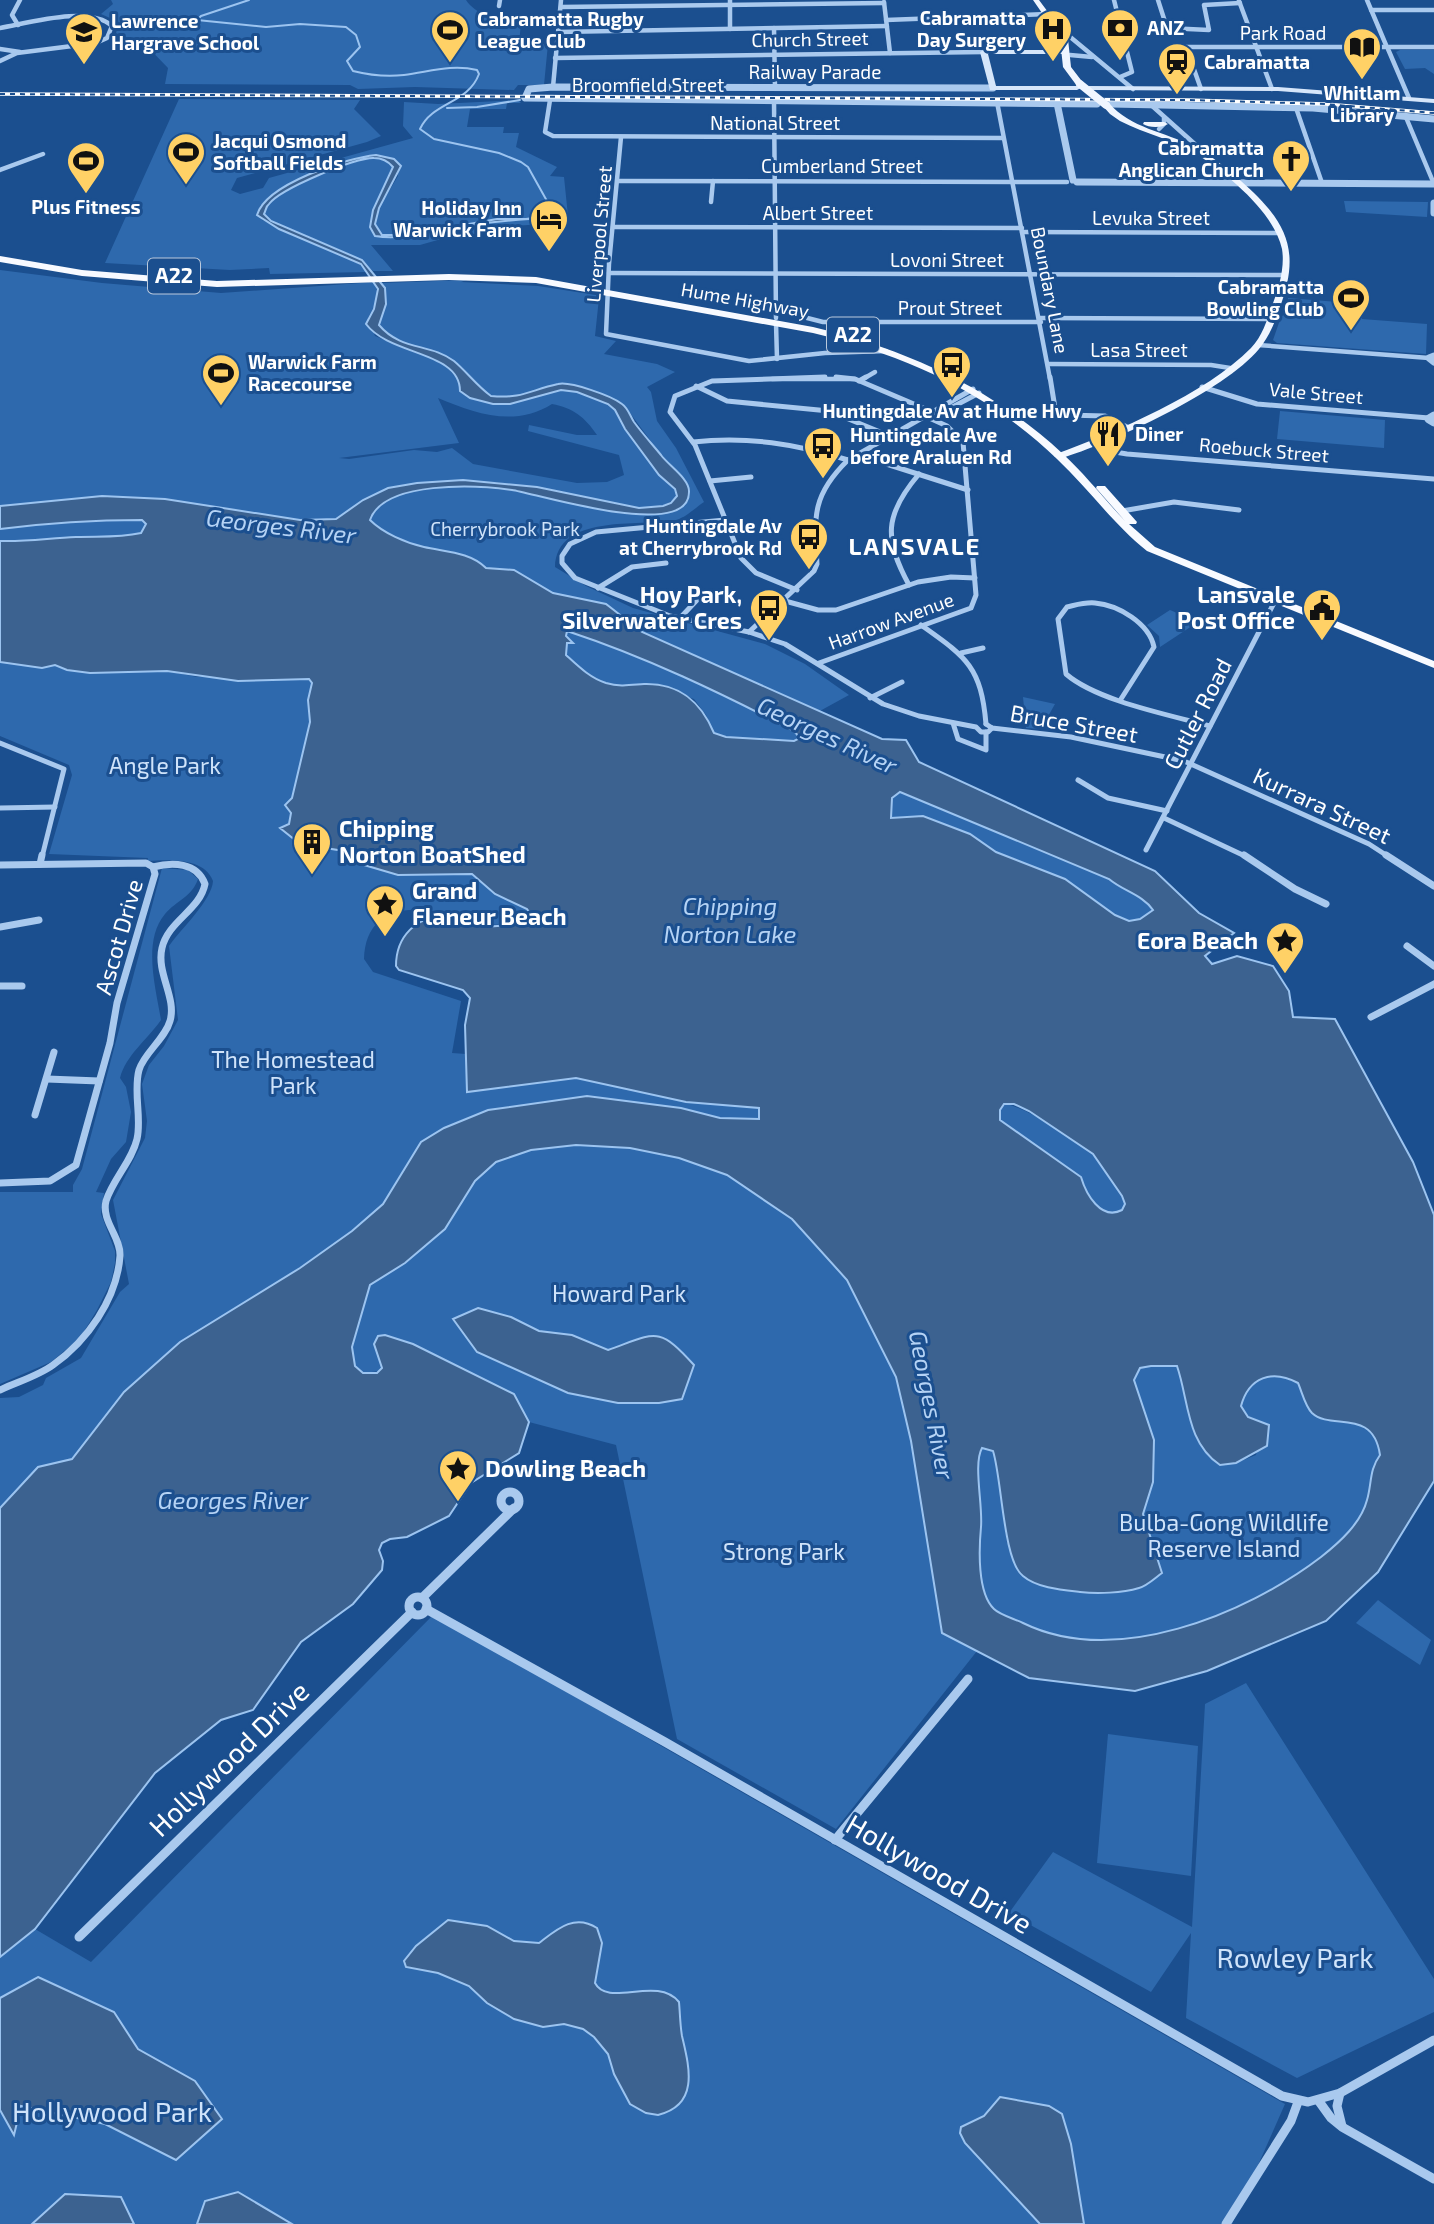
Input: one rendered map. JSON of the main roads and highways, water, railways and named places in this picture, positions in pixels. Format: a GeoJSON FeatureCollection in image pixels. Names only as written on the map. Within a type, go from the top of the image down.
{"type":"FeatureCollection","features":[{"type":"Feature","properties":{"kind":"highway","name":"Hume Highway"},"geometry":{"type":"LineString","coordinates":[[0,256],[51,269],[217,284],[394,277],[513,278],[776,317],[866,338],[948,369],[983,388],[1064,454],[1139,530],[1168,549],[1434,666]]}},
{"type":"Feature","properties":{"kind":"highway","name":"Hume Highway"},"geometry":{"type":"LineString","coordinates":[[776,317],[886,351],[934,369],[976,391],[1064,454],[1129,532],[1152,549],[1434,657]]}},
{"type":"Feature","properties":{"kind":"main road"},"geometry":{"type":"LineString","coordinates":[[1036,0],[1064,40],[1069,71],[1079,86],[1110,107],[1147,124],[1162,127],[1218,167],[1266,211],[1280,233],[1286,251],[1285,275],[1272,319],[1258,345],[1202,387],[1127,426],[1064,454]]}},
{"type":"Feature","properties":{"kind":"main road"},"geometry":{"type":"LineString","coordinates":[[1047,14],[1070,41],[1067,56]]}},
{"type":"Feature","properties":{"kind":"main road","name":"Church Street"},"geometry":{"type":"LineString","coordinates":[[993,88],[984,52],[1067,56]]}},
{"type":"Feature","properties":{"kind":"main road","name":"Railway Parade"},"geometry":{"type":"LineString","coordinates":[[993,88],[1079,86]]}},
{"type":"Feature","properties":{"kind":"main road"},"geometry":{"type":"LineString","coordinates":[[1092,88],[1272,89],[1434,101]]}},
{"type":"Feature","properties":{"kind":"main road"},"geometry":{"type":"LineString","coordinates":[[1110,107],[1162,127],[1197,146],[1219,165],[1218,167]]}},
{"type":"Feature","properties":{"kind":"water","name":"Chipping Norton Lake"},"geometry":{"type":"Polygon","coordinates":[[[376,155],[394,159],[401,166],[379,208],[375,224],[382,235],[407,235],[497,219],[529,219],[477,224],[402,237],[375,236],[370,227],[373,210],[393,167],[385,160],[374,158],[336,168],[288,190],[267,206],[264,214],[271,221],[362,260],[385,288],[386,304],[379,325],[397,339],[445,355],[491,396],[519,395],[564,384],[591,390],[622,404],[664,459],[686,482],[689,492],[682,506],[665,513],[640,514],[579,506],[512,490],[477,487],[433,488],[393,498],[379,507],[370,520],[388,533],[410,543],[465,556],[486,568],[514,570],[553,593],[606,604],[642,632],[882,739],[906,740],[919,762],[1155,871],[1199,913],[1234,933],[1205,956],[1212,964],[1237,956],[1273,966],[1289,991],[1293,1017],[1335,1019],[1413,1162],[1434,1215],[1434,1481],[1378,1572],[1326,1621],[1207,1671],[1135,1691],[1029,1678],[942,1633],[911,1441],[896,1377],[847,1280],[792,1219],[727,1175],[679,1158],[630,1148],[576,1145],[531,1150],[496,1162],[475,1181],[445,1229],[405,1263],[370,1285],[352,1347],[355,1366],[363,1373],[377,1373],[382,1368],[374,1344],[378,1336],[385,1335],[413,1344],[514,1394],[529,1422],[519,1453],[471,1483],[449,1516],[407,1537],[382,1543],[379,1550],[383,1561],[382,1570],[353,1604],[301,1642],[253,1710],[221,1720],[155,1773],[35,1929],[0,1957],[0,1508],[38,1467],[72,1459],[124,1392],[180,1342],[300,1268],[352,1231],[383,1204],[421,1142],[444,1128],[488,1110],[587,1096],[681,1108],[720,1118],[759,1119],[759,1108],[686,1102],[576,1078],[467,1092],[465,1025],[470,998],[463,990],[399,970],[396,966],[400,946],[404,937],[417,924],[436,917],[495,926],[517,922],[531,915],[527,909],[495,894],[472,874],[398,875],[354,862],[344,851],[300,844],[280,828],[289,824],[291,813],[285,805],[292,798],[310,722],[308,700],[312,683],[309,679],[238,681],[167,671],[90,673],[67,670],[55,665],[42,668],[0,662],[0,541],[124,536],[141,533],[146,524],[142,520],[106,521],[0,529],[0,506],[102,496],[165,499],[300,520],[336,519],[363,500],[388,488],[463,480],[537,487],[639,508],[663,506],[671,503],[677,496],[675,489],[659,475],[625,429],[615,410],[608,404],[577,392],[561,390],[510,404],[493,404],[470,398],[460,391],[457,378],[449,368],[391,342],[366,324],[374,309],[378,289],[361,264],[279,229],[257,215],[263,204],[291,183],[328,167],[376,155]],[[567,631],[566,636],[573,643],[567,643],[566,655],[589,675],[611,684],[657,685],[679,691],[688,696],[703,712],[714,733],[726,737],[794,741],[800,738],[794,731],[767,717],[654,664],[567,631]],[[900,792],[892,798],[891,818],[923,816],[970,834],[996,852],[1065,879],[1115,915],[1129,921],[1140,919],[1153,910],[1144,901],[1109,879],[900,792]],[[1004,1104],[1000,1110],[1000,1120],[1081,1177],[1091,1198],[1101,1209],[1107,1212],[1122,1210],[1125,1204],[1122,1196],[1093,1154],[1029,1111],[1014,1104],[1004,1104]],[[1177,1366],[1140,1368],[1134,1380],[1154,1440],[1153,1482],[1143,1514],[1162,1573],[1142,1587],[1110,1593],[1087,1593],[1042,1586],[1023,1576],[1011,1554],[993,1451],[982,1448],[978,1464],[980,1570],[988,1602],[1000,1613],[1059,1635],[1098,1640],[1138,1637],[1178,1629],[1218,1615],[1290,1578],[1335,1545],[1349,1532],[1360,1516],[1367,1500],[1374,1466],[1380,1455],[1376,1440],[1360,1425],[1320,1418],[1312,1413],[1298,1383],[1271,1376],[1256,1382],[1250,1388],[1241,1406],[1248,1417],[1269,1425],[1267,1446],[1236,1463],[1220,1465],[1209,1456],[1195,1433],[1177,1366]]]}},
{"type":"Feature","properties":{"kind":"water"},"geometry":{"type":"Polygon","coordinates":[[[478,1308],[511,1317],[539,1331],[572,1335],[608,1350],[647,1337],[664,1338],[694,1365],[682,1399],[659,1403],[618,1403],[568,1393],[477,1352],[453,1319],[478,1308]]]}},
{"type":"Feature","properties":{"kind":"water"},"geometry":{"type":"Polygon","coordinates":[[[448,1920],[487,1926],[514,1941],[539,1943],[573,1923],[581,1922],[597,1928],[602,1943],[595,1983],[601,1990],[611,1993],[658,1991],[670,1994],[679,2002],[681,2032],[689,2072],[686,2094],[680,2103],[658,2115],[646,2113],[630,2104],[614,2074],[608,2054],[594,2037],[583,2029],[564,2024],[543,2027],[514,2019],[487,2003],[469,1986],[438,1973],[406,1967],[404,1961],[416,1946],[448,1920]]]}},
{"type":"Feature","properties":{"kind":"water"},"geometry":{"type":"Polygon","coordinates":[[[38,1977],[114,2012],[138,2049],[195,2081],[222,2119],[176,2160],[105,2124],[21,2106],[14,2135],[0,2110],[0,1998],[38,1977]]]}},
{"type":"Feature","properties":{"kind":"water"},"geometry":{"type":"Polygon","coordinates":[[[1000,2097],[1049,2106],[1062,2114],[1071,2144],[1084,2224],[1040,2224],[965,2143],[960,2133],[961,2127],[984,2116],[1000,2097]]]}},
{"type":"Feature","properties":{"kind":"water"},"geometry":{"type":"Polygon","coordinates":[[[238,2192],[292,2224],[197,2224],[205,2201],[238,2192]]]}},
{"type":"Feature","properties":{"kind":"water"},"geometry":{"type":"Polygon","coordinates":[[[65,2194],[121,2197],[134,2224],[32,2224],[65,2194]]]}},
{"type":"Feature","properties":{"kind":"waterway"},"geometry":{"type":"LineString","coordinates":[[249,0],[201,16],[197,20],[266,27],[300,24],[346,27],[356,35],[360,47],[347,61],[353,71],[365,74],[391,76],[449,68],[477,70],[479,74],[474,84],[433,113],[420,129],[434,139],[499,153],[528,167],[552,210],[540,217],[526,219]]}},
{"type":"Feature","properties":{"kind":"waterway"},"geometry":{"type":"LineString","coordinates":[[447,108],[477,107],[520,100]]}},
{"type":"Feature","properties":{"kind":"railway"},"geometry":{"type":"LineString","coordinates":[[0,94],[1188,100],[1325,104],[1434,113]]}},
{"type":"Feature","properties":{"kind":"place","name":"ANZ"},"geometry":{"type":"Point","coordinates":[1120,62]}},
{"type":"Feature","properties":{"kind":"place","name":"Cabramatta Day Surgery"},"geometry":{"type":"Point","coordinates":[1053,63]}},
{"type":"Feature","properties":{"kind":"place","name":"Cabramatta Rugby League Club"},"geometry":{"type":"Point","coordinates":[450,64]}},
{"type":"Feature","properties":{"kind":"place","name":"Lawrence Hargrave School"},"geometry":{"type":"Point","coordinates":[84,66]}},
{"type":"Feature","properties":{"kind":"place","name":"Whitlam Library"},"geometry":{"type":"Point","coordinates":[1362,81]}},
{"type":"Feature","properties":{"kind":"place","name":"Cabramatta"},"geometry":{"type":"Point","coordinates":[1177,96]}},
{"type":"Feature","properties":{"kind":"place","name":"Jacqui Osmond Softball Fields"},"geometry":{"type":"Point","coordinates":[186,186]}},
{"type":"Feature","properties":{"kind":"place","name":"Cabramatta Anglican Church"},"geometry":{"type":"Point","coordinates":[1291,193]}},
{"type":"Feature","properties":{"kind":"place","name":"Plus Fitness"},"geometry":{"type":"Point","coordinates":[86,195]}},
{"type":"Feature","properties":{"kind":"place","name":"Holiday Inn Warwick Farm"},"geometry":{"type":"Point","coordinates":[549,253]}},
{"type":"Feature","properties":{"kind":"place","name":"Cabramatta Bowling Club"},"geometry":{"type":"Point","coordinates":[1351,332]}},
{"type":"Feature","properties":{"kind":"place","name":"Huntingdale Av at Hume Hwy"},"geometry":{"type":"Point","coordinates":[952,399]}},
{"type":"Feature","properties":{"kind":"place","name":"Warwick Farm Racecourse"},"geometry":{"type":"Point","coordinates":[221,407]}},
{"type":"Feature","properties":{"kind":"place","name":"Diner"},"geometry":{"type":"Point","coordinates":[1108,468]}},
{"type":"Feature","properties":{"kind":"place","name":"Huntingdale Ave before Araluen Rd"},"geometry":{"type":"Point","coordinates":[823,480]}},
{"type":"Feature","properties":{"kind":"place","name":"Huntingdale Av at Cherrybrook Rd"},"geometry":{"type":"Point","coordinates":[809,571]}},
{"type":"Feature","properties":{"kind":"place","name":"Hoy Park, Silverwater Cres"},"geometry":{"type":"Point","coordinates":[769,642]}},
{"type":"Feature","properties":{"kind":"place","name":"Lansvale Post Office"},"geometry":{"type":"Point","coordinates":[1322,642]}},
{"type":"Feature","properties":{"kind":"place","name":"Chipping Norton BoatShed"},"geometry":{"type":"Point","coordinates":[312,876]}},
{"type":"Feature","properties":{"kind":"place","name":"Grand Flaneur Beach"},"geometry":{"type":"Point","coordinates":[385,938]}},
{"type":"Feature","properties":{"kind":"place","name":"Eora Beach"},"geometry":{"type":"Point","coordinates":[1285,975]}},
{"type":"Feature","properties":{"kind":"place","name":"Dowling Beach"},"geometry":{"type":"Point","coordinates":[458,1503]}},
{"type":"Feature","properties":{"kind":"district","name":"LANSVALE"},"geometry":{"type":"Point","coordinates":[915,547]}},
{"type":"Feature","properties":{"kind":"water label","name":"Georges River"},"geometry":{"type":"Point","coordinates":[281,527]}},
{"type":"Feature","properties":{"kind":"water label","name":"Georges River"},"geometry":{"type":"Point","coordinates":[827,736]}},
{"type":"Feature","properties":{"kind":"water label","name":"Georges River"},"geometry":{"type":"Point","coordinates":[931,1405]}},
{"type":"Feature","properties":{"kind":"water label","name":"Georges River"},"geometry":{"type":"Point","coordinates":[233,1501]}},
{"type":"Feature","properties":{"kind":"park label","name":"Cherrybrook Park"},"geometry":{"type":"Point","coordinates":[505,529]}},
{"type":"Feature","properties":{"kind":"park label","name":"Angle Park"},"geometry":{"type":"Point","coordinates":[165,766]}},
{"type":"Feature","properties":{"kind":"park label","name":"The Homestead Park"},"geometry":{"type":"Point","coordinates":[293,1073]}},
{"type":"Feature","properties":{"kind":"park label","name":"Howard Park"},"geometry":{"type":"Point","coordinates":[619,1294]}},
{"type":"Feature","properties":{"kind":"park label","name":"Bulba-Gong Wildlife Reserve Island"},"geometry":{"type":"Point","coordinates":[1224,1536]}},
{"type":"Feature","properties":{"kind":"park label","name":"Strong Park"},"geometry":{"type":"Point","coordinates":[784,1552]}},
{"type":"Feature","properties":{"kind":"park label","name":"Rowley Park"},"geometry":{"type":"Point","coordinates":[1295,1958]}},
{"type":"Feature","properties":{"kind":"park label","name":"Hollywood Park"},"geometry":{"type":"Point","coordinates":[112,2112]}}]}
